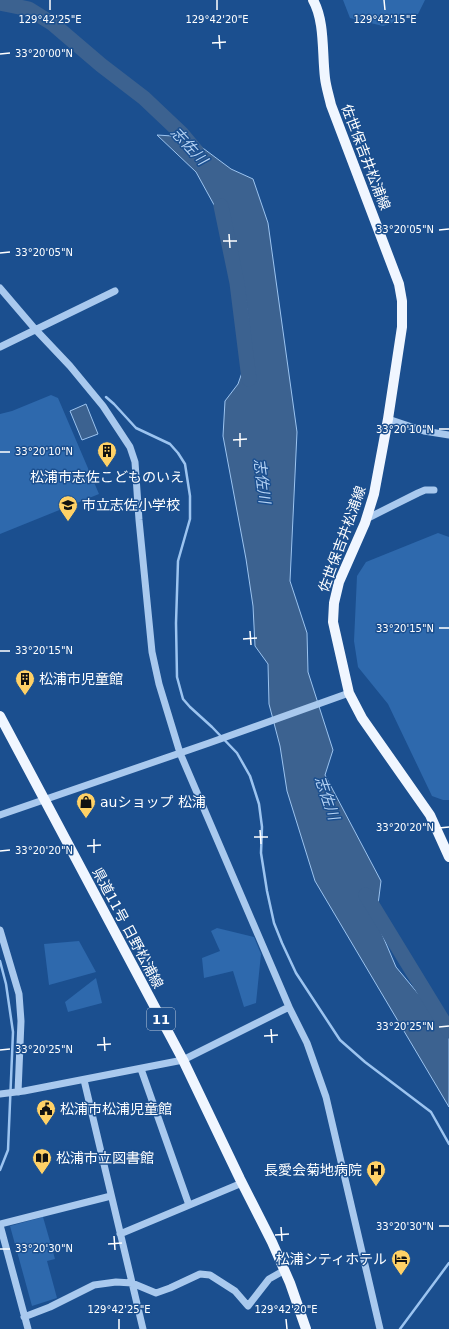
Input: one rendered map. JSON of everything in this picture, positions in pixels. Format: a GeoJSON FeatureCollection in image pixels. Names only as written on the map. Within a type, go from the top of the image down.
{"type":"FeatureCollection","features":[{"type":"Feature","properties":{"kind":"main road","name":"佐世保吉井松浦線"},"geometry":{"type":"LineString","coordinates":[[313,0],[320,18],[325,79],[330,105],[399,284],[402,301],[402,327],[388,419],[374,494],[366,519],[339,582],[334,602],[333,622],[349,693],[362,718],[430,815],[449,858]]}},
{"type":"Feature","properties":{"kind":"main road","name":"県道11号 日野松浦線"},"geometry":{"type":"LineString","coordinates":[[0,716],[183,1060],[272,1242],[306,1329]]}},
{"type":"Feature","properties":{"kind":"street"},"geometry":{"type":"LineString","coordinates":[[0,288],[35,329],[70,366],[102,406],[130,447],[135,462],[152,652],[159,684],[180,753],[289,1007],[307,1043],[326,1097],[380,1329]]}},
{"type":"Feature","properties":{"kind":"street"},"geometry":{"type":"LineString","coordinates":[[0,347],[115,291]]}},
{"type":"Feature","properties":{"kind":"street"},"geometry":{"type":"LineString","coordinates":[[388,419],[424,430],[449,435]]}},
{"type":"Feature","properties":{"kind":"street"},"geometry":{"type":"LineString","coordinates":[[366,519],[418,493],[426,490],[434,490]]}},
{"type":"Feature","properties":{"kind":"street"},"geometry":{"type":"LineString","coordinates":[[0,815],[44,801],[349,693]]}},
{"type":"Feature","properties":{"kind":"street"},"geometry":{"type":"LineString","coordinates":[[0,930],[19,994],[21,1092]]}},
{"type":"Feature","properties":{"kind":"street"},"geometry":{"type":"LineString","coordinates":[[2,1093],[21,1092],[183,1060],[289,1007]]}},
{"type":"Feature","properties":{"kind":"street"},"geometry":{"type":"LineString","coordinates":[[141,1068],[189,1206]]}},
{"type":"Feature","properties":{"kind":"street"},"geometry":{"type":"LineString","coordinates":[[84,1080],[143,1329]]}},
{"type":"Feature","properties":{"kind":"street"},"geometry":{"type":"LineString","coordinates":[[120,1234],[242,1183]]}},
{"type":"Feature","properties":{"kind":"street"},"geometry":{"type":"LineString","coordinates":[[28,1329],[0,1225],[111,1196]]}},
{"type":"Feature","properties":{"kind":"street"},"geometry":{"type":"LineString","coordinates":[[24,1317],[50,1307],[94,1285],[116,1282],[132,1284],[156,1293],[200,1274],[210,1275],[235,1291],[248,1306],[269,1280],[284,1270]]}},
{"type":"Feature","properties":{"kind":"shaded area"},"geometry":{"type":"Polygon","coordinates":[[[343,0],[425,0],[418,14],[383,26],[350,18],[343,0]]]}},
{"type":"Feature","properties":{"kind":"shaded area"},"geometry":{"type":"Polygon","coordinates":[[[51,395],[58,398],[99,494],[0,534],[0,414],[12,411],[51,395]]]}},
{"type":"Feature","properties":{"kind":"shaded area"},"geometry":{"type":"Polygon","coordinates":[[[438,533],[449,537],[449,800],[443,800],[432,796],[388,704],[358,667],[354,641],[357,576],[366,562],[438,533]]]}},
{"type":"Feature","properties":{"kind":"shaded area"},"geometry":{"type":"Polygon","coordinates":[[[217,928],[254,937],[261,954],[256,1003],[244,1007],[233,971],[204,978],[202,958],[220,951],[211,931],[217,928]]]}},
{"type":"Feature","properties":{"kind":"shaded area"},"geometry":{"type":"Polygon","coordinates":[[[79,941],[96,972],[49,985],[44,944],[79,941]]]}},
{"type":"Feature","properties":{"kind":"shaded area"},"geometry":{"type":"Polygon","coordinates":[[[96,978],[102,1003],[68,1012],[65,1002],[96,978]]]}},
{"type":"Feature","properties":{"kind":"shaded area"},"geometry":{"type":"Polygon","coordinates":[[[43,1217],[55,1259],[47,1261],[57,1298],[32,1306],[10,1226],[43,1217]]]}},
{"type":"Feature","properties":{"kind":"water"},"geometry":{"type":"Polygon","coordinates":[[[157,135],[188,137],[231,169],[253,179],[268,223],[297,432],[290,581],[307,633],[308,672],[333,750],[325,775],[381,881],[376,920],[396,967],[449,1031],[449,1107],[315,881],[287,791],[280,746],[269,704],[268,664],[255,646],[253,606],[246,559],[223,436],[225,401],[238,384],[251,347],[246,303],[230,234],[196,172],[157,135]]]}},
{"type":"Feature","properties":{"kind":"water"},"geometry":{"type":"Polygon","coordinates":[[[86,404],[98,434],[82,440],[70,411],[86,404]]]}},
{"type":"Feature","properties":{"kind":"waterway","name":"志佐川"},"geometry":{"type":"LineString","coordinates":[[0,3],[29,9],[53,24],[101,65],[144,98],[182,134],[197,152]]}},
{"type":"Feature","properties":{"kind":"waterway","name":"志佐川"},"geometry":{"type":"LineString","coordinates":[[221,206],[237,283],[249,379]]}},
{"type":"Feature","properties":{"kind":"waterway"},"geometry":{"type":"LineString","coordinates":[[106,397],[136,428],[170,444],[185,464],[190,496],[190,519],[178,561],[176,623],[177,677],[183,699],[237,753],[250,776],[259,804],[262,827],[261,853],[267,891],[274,923],[282,943],[296,973],[340,1040],[365,1062],[431,1112],[449,1144]]}},
{"type":"Feature","properties":{"kind":"waterway","name":"志佐川"},"geometry":{"type":"LineString","coordinates":[[366,895],[449,1031]]}},
{"type":"Feature","properties":{"kind":"waterway"},"geometry":{"type":"LineString","coordinates":[[0,961],[6,984],[13,1032],[8,1150],[0,1170]]}},
{"type":"Feature","properties":{"kind":"waterway"},"geometry":{"type":"LineString","coordinates":[[400,1329],[449,1263]]}},
{"type":"Feature","properties":{"kind":"place","name":"松浦市志佐こどものいえ"},"geometry":{"type":"Point","coordinates":[107,468]}},
{"type":"Feature","properties":{"kind":"place","name":"市立志佐小学校"},"geometry":{"type":"Point","coordinates":[68,522]}},
{"type":"Feature","properties":{"kind":"place","name":"松浦市児童館"},"geometry":{"type":"Point","coordinates":[25,696]}},
{"type":"Feature","properties":{"kind":"place","name":"auショップ 松浦"},"geometry":{"type":"Point","coordinates":[86,819]}},
{"type":"Feature","properties":{"kind":"place","name":"松浦市松浦児童館"},"geometry":{"type":"Point","coordinates":[46,1126]}},
{"type":"Feature","properties":{"kind":"place","name":"松浦市立図書館"},"geometry":{"type":"Point","coordinates":[42,1175]}},
{"type":"Feature","properties":{"kind":"place","name":"長愛会菊地病院"},"geometry":{"type":"Point","coordinates":[376,1187]}},
{"type":"Feature","properties":{"kind":"place","name":"松浦シティホテル"},"geometry":{"type":"Point","coordinates":[401,1276]}}]}
